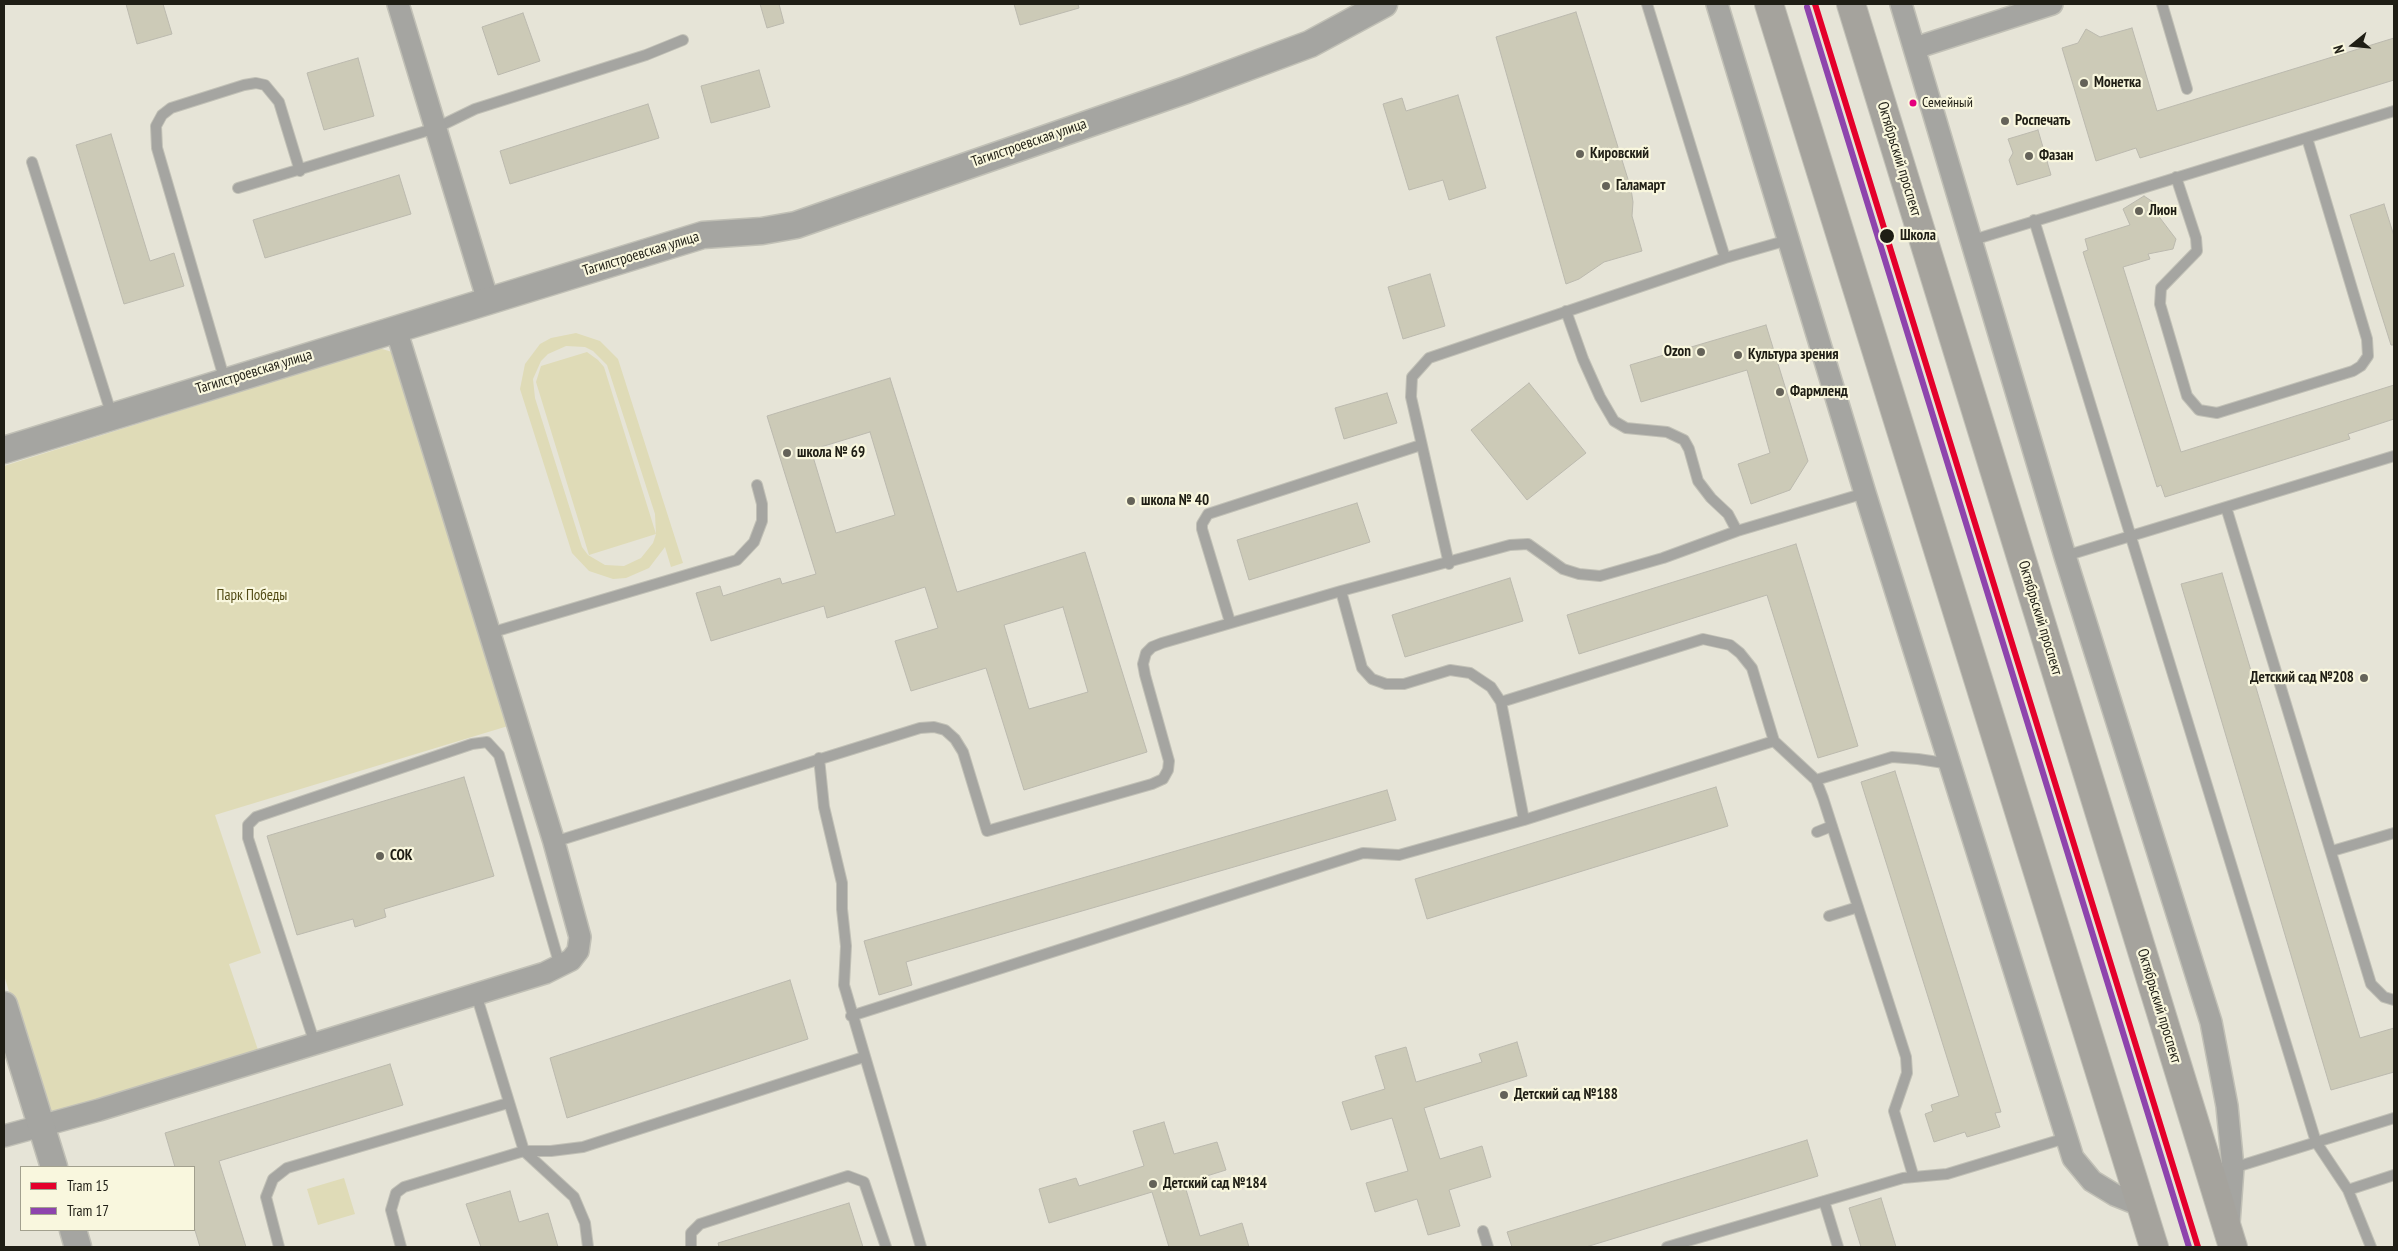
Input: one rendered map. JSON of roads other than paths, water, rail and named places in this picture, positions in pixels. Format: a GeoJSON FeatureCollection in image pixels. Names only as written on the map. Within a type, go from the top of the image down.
{"type":"FeatureCollection","features":[{"type":"Feature","properties":{"kind":"main road"},"geometry":{"type":"LineString","coordinates":[[1769,4],[2154,1247]]}},
{"type":"Feature","properties":{"kind":"main road","name":"Октябрьский проспект"},"geometry":{"type":"LineString","coordinates":[[1851,4],[2231,1240]]}},
{"type":"Feature","properties":{"kind":"street"},"geometry":{"type":"LineString","coordinates":[[398,4],[488,300]]}},
{"type":"Feature","properties":{"kind":"street","name":"Тагилстроевская улица"},"geometry":{"type":"LineString","coordinates":[[4,450],[703,234],[762,231],[796,225],[1186,90],[1310,44],[1384,4]]}},
{"type":"Feature","properties":{"kind":"street"},"geometry":{"type":"LineString","coordinates":[[1717,4],[1865,493],[2073,1158],[2092,1181],[2115,1195],[2140,1205]]}},
{"type":"Feature","properties":{"kind":"street","name":"Октябрьский проспект"},"geometry":{"type":"LineString","coordinates":[[1901,4],[1973,240],[2065,556],[2211,1022],[2227,1106],[2233,1168],[2231,1240]]}},
{"type":"Feature","properties":{"kind":"street"},"geometry":{"type":"LineString","coordinates":[[1915,48],[2052,4]]}},
{"type":"Feature","properties":{"kind":"street"},"geometry":{"type":"LineString","coordinates":[[4,1136],[98,1110],[545,973],[571,960],[578,950],[580,937],[554,842],[396,329]]}},
{"type":"Feature","properties":{"kind":"street"},"geometry":{"type":"LineString","coordinates":[[4,1005],[54,1166]]}},
{"type":"Feature","properties":{"kind":"street"},"geometry":{"type":"LineString","coordinates":[[73,1231],[78,1247]]}},
{"type":"Feature","properties":{"kind":"lane"},"geometry":{"type":"LineString","coordinates":[[1647,4],[1725,258]]}},
{"type":"Feature","properties":{"kind":"lane"},"geometry":{"type":"LineString","coordinates":[[2162,4],[2186,89]]}},
{"type":"Feature","properties":{"kind":"lane"},"geometry":{"type":"LineString","coordinates":[[238,188],[300,171],[436,128],[475,109],[646,55],[683,40]]}},
{"type":"Feature","properties":{"kind":"lane"},"geometry":{"type":"LineString","coordinates":[[224,381],[157,148],[156,126],[162,115],[171,108],[244,85],[256,83],[265,85],[279,102],[300,171]]}},
{"type":"Feature","properties":{"kind":"lane"},"geometry":{"type":"LineString","coordinates":[[1973,240],[2394,111]]}},
{"type":"Feature","properties":{"kind":"lane"},"geometry":{"type":"LineString","coordinates":[[2176,177],[2196,238],[2197,251],[2161,288],[2160,304],[2187,396],[2199,410],[2217,412],[2354,372],[2368,356],[2367,339],[2306,138]]}},
{"type":"Feature","properties":{"kind":"lane"},"geometry":{"type":"LineString","coordinates":[[32,162],[112,416]]}},
{"type":"Feature","properties":{"kind":"lane"},"geometry":{"type":"LineString","coordinates":[[2034,220],[2316,1142],[2348,1190],[2371,1247]]}},
{"type":"Feature","properties":{"kind":"lane"},"geometry":{"type":"LineString","coordinates":[[1449,564],[1421,445],[1410,386],[1412,377],[1428,358],[1725,258],[1788,240]]}},
{"type":"Feature","properties":{"kind":"lane"},"geometry":{"type":"LineString","coordinates":[[1566,311],[1590,374],[1614,421],[1626,428],[1668,432],[1684,440],[1689,449],[1698,481],[1711,498],[1728,514],[1737,531]]}},
{"type":"Feature","properties":{"kind":"lane"},"geometry":{"type":"LineString","coordinates":[[1230,622],[1202,530],[1202,524],[1208,514],[1421,445]]}},
{"type":"Feature","properties":{"kind":"lane"},"geometry":{"type":"LineString","coordinates":[[2065,556],[2394,456]]}},
{"type":"Feature","properties":{"kind":"lane"},"geometry":{"type":"LineString","coordinates":[[490,632],[737,560],[754,542],[762,521],[762,504],[757,485]]}},
{"type":"Feature","properties":{"kind":"lane"},"geometry":{"type":"LineString","coordinates":[[554,842],[819,758],[920,728],[934,727],[945,730],[955,738],[963,752],[987,831],[1152,784],[1162,779],[1169,761],[1145,675],[1144,664],[1146,653],[1152,647],[1162,643],[1230,622],[1341,591],[1449,564],[1510,545],[1528,544],[1563,569],[1579,574],[1600,576],[1663,558],[1737,531],[1865,493]]}},
{"type":"Feature","properties":{"kind":"lane"},"geometry":{"type":"LineString","coordinates":[[2226,507],[2372,984],[2384,997],[2394,1000]]}},
{"type":"Feature","properties":{"kind":"lane"},"geometry":{"type":"LineString","coordinates":[[1341,591],[1362,668],[1372,679],[1386,684],[1404,684],[1450,670],[1470,673],[1491,687],[1501,702],[1524,820]]}},
{"type":"Feature","properties":{"kind":"lane"},"geometry":{"type":"LineString","coordinates":[[1501,702],[1703,640],[1718,641],[1730,645],[1752,668],[1774,741],[1816,780],[1858,907],[1907,1065],[1904,1087],[1894,1111],[1913,1175]]}},
{"type":"Feature","properties":{"kind":"lane"},"geometry":{"type":"LineString","coordinates":[[852,1016],[1363,853],[1399,855],[1524,820],[1774,741]]}},
{"type":"Feature","properties":{"kind":"lane"},"geometry":{"type":"LineString","coordinates":[[315,1044],[248,838],[248,825],[256,817],[472,744],[487,742],[499,755],[560,966]]}},
{"type":"Feature","properties":{"kind":"lane"},"geometry":{"type":"LineString","coordinates":[[1816,780],[1892,757],[1951,764]]}},
{"type":"Feature","properties":{"kind":"lane"},"geometry":{"type":"LineString","coordinates":[[819,758],[824,806],[842,883],[846,946],[844,986],[921,1247]]}},
{"type":"Feature","properties":{"kind":"lane"},"geometry":{"type":"LineString","coordinates":[[1817,832],[1832,826]]}},
{"type":"Feature","properties":{"kind":"lane"},"geometry":{"type":"LineString","coordinates":[[2332,851],[2394,833]]}},
{"type":"Feature","properties":{"kind":"lane"},"geometry":{"type":"LineString","coordinates":[[1829,916],[1858,907]]}},
{"type":"Feature","properties":{"kind":"lane"},"geometry":{"type":"LineString","coordinates":[[476,994],[524,1151],[574,1196],[585,1223],[588,1247]]}},
{"type":"Feature","properties":{"kind":"lane"},"geometry":{"type":"LineString","coordinates":[[401,1247],[391,1210],[396,1192],[404,1187],[524,1151],[551,1152],[583,1147],[864,1057]]}},
{"type":"Feature","properties":{"kind":"lane"},"geometry":{"type":"LineString","coordinates":[[279,1247],[266,1197],[273,1179],[287,1168],[508,1103]]}},
{"type":"Feature","properties":{"kind":"lane"},"geometry":{"type":"LineString","coordinates":[[2233,1168],[2394,1118]]}},
{"type":"Feature","properties":{"kind":"lane"},"geometry":{"type":"LineString","coordinates":[[1667,1247],[1913,1175],[1947,1174],[2066,1138]]}},
{"type":"Feature","properties":{"kind":"lane"},"geometry":{"type":"LineString","coordinates":[[2348,1190],[2394,1174]]}},
{"type":"Feature","properties":{"kind":"lane"},"geometry":{"type":"LineString","coordinates":[[691,1247],[691,1232],[700,1224],[848,1176],[864,1182],[886,1247]]}},
{"type":"Feature","properties":{"kind":"lane"},"geometry":{"type":"LineString","coordinates":[[1824,1201],[1838,1247]]}},
{"type":"Feature","properties":{"kind":"lane"},"geometry":{"type":"LineString","coordinates":[[1483,1231],[1488,1247]]}},
{"type":"Feature","properties":{"kind":"tram line","name":"15"},"geometry":{"type":"LineString","coordinates":[[1815,4],[2198,1247]]}},
{"type":"Feature","properties":{"kind":"tram line","name":"17"},"geometry":{"type":"LineString","coordinates":[[1807,7],[2189,1247]]}},
{"type":"Feature","properties":{"kind":"place","name":"Монетка"},"geometry":{"type":"Point","coordinates":[2084,83]}},
{"type":"Feature","properties":{"kind":"place","name":"Семейный"},"geometry":{"type":"Point","coordinates":[1913,103]}},
{"type":"Feature","properties":{"kind":"place","name":"Роспечать"},"geometry":{"type":"Point","coordinates":[2005,121]}},
{"type":"Feature","properties":{"kind":"place","name":"Кировский"},"geometry":{"type":"Point","coordinates":[1580,154]}},
{"type":"Feature","properties":{"kind":"place","name":"Фазан"},"geometry":{"type":"Point","coordinates":[2029,156]}},
{"type":"Feature","properties":{"kind":"place","name":"Галамарт"},"geometry":{"type":"Point","coordinates":[1606,186]}},
{"type":"Feature","properties":{"kind":"place","name":"Лион"},"geometry":{"type":"Point","coordinates":[2139,211]}},
{"type":"Feature","properties":{"kind":"place","name":"Школа"},"geometry":{"type":"Point","coordinates":[1887,236]}},
{"type":"Feature","properties":{"kind":"place","name":"Ozon"},"geometry":{"type":"Point","coordinates":[1701,352]}},
{"type":"Feature","properties":{"kind":"place","name":"Культура зрения"},"geometry":{"type":"Point","coordinates":[1738,355]}},
{"type":"Feature","properties":{"kind":"place","name":"Фармленд"},"geometry":{"type":"Point","coordinates":[1780,392]}},
{"type":"Feature","properties":{"kind":"place","name":"школа № 69"},"geometry":{"type":"Point","coordinates":[787,453]}},
{"type":"Feature","properties":{"kind":"place","name":"школа № 40"},"geometry":{"type":"Point","coordinates":[1131,501]}},
{"type":"Feature","properties":{"kind":"place","name":"Детский сад №208"},"geometry":{"type":"Point","coordinates":[2364,678]}},
{"type":"Feature","properties":{"kind":"place","name":"СОК"},"geometry":{"type":"Point","coordinates":[380,856]}},
{"type":"Feature","properties":{"kind":"place","name":"Детский сад №188"},"geometry":{"type":"Point","coordinates":[1504,1095]}},
{"type":"Feature","properties":{"kind":"place","name":"Детский сад №184"},"geometry":{"type":"Point","coordinates":[1153,1184]}},
{"type":"Feature","properties":{"kind":"park label","name":"Парк Победы"},"geometry":{"type":"Point","coordinates":[252,596]}}]}
